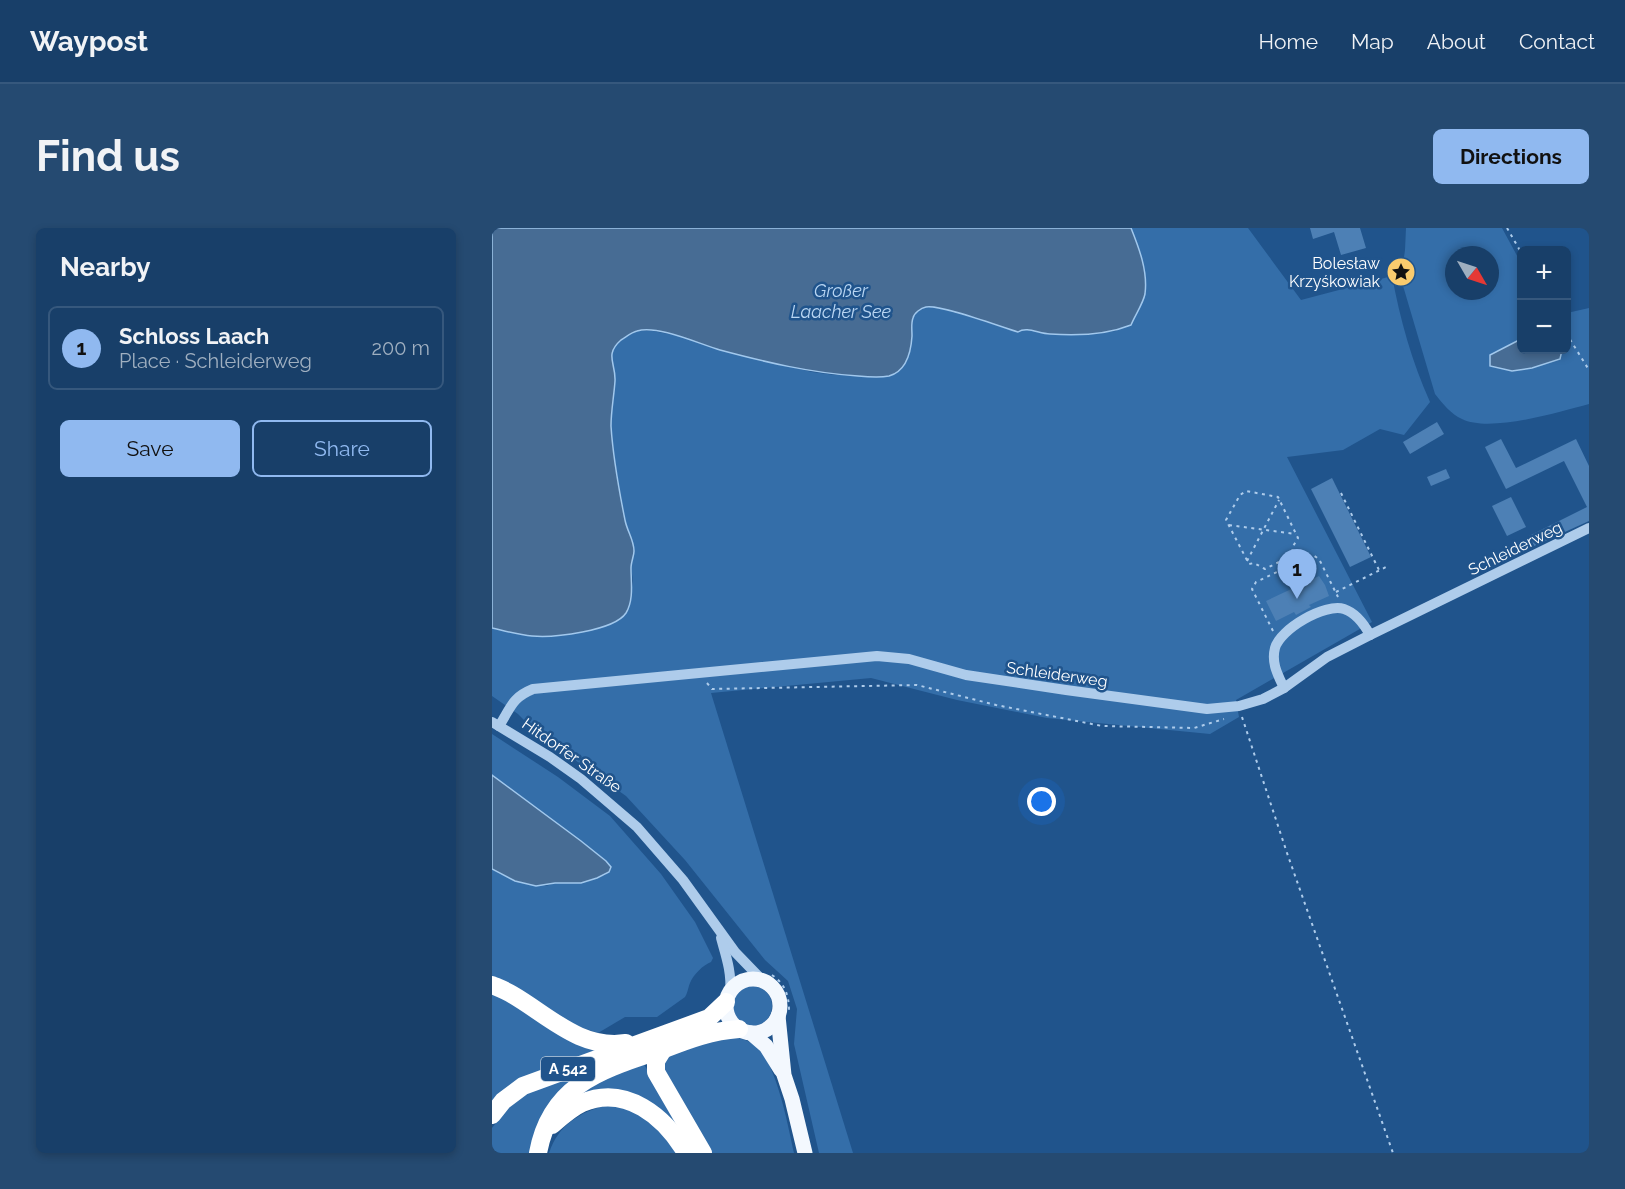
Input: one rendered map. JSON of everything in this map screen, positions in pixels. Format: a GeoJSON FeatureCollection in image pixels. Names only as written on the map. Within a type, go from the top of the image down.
{"type":"FeatureCollection","features":[{"type":"Feature","properties":{"kind":"highway"},"geometry":{"type":"LineString","coordinates":[[492,985],[512,994],[553,1023],[594,1041],[616,1045],[659,1043],[656,1072],[703,1153]]}},
{"type":"Feature","properties":{"kind":"highway","name":"A 542"},"geometry":{"type":"LineString","coordinates":[[538,1153],[543,1132],[554,1110],[579,1085],[709,1018],[728,997]]}},
{"type":"Feature","properties":{"kind":"highway","name":"A 542"},"geometry":{"type":"LineString","coordinates":[[492,1115],[504,1101],[523,1086],[659,1043],[715,1032],[745,1031]]}},
{"type":"Feature","properties":{"kind":"highway"},"geometry":{"type":"LineString","coordinates":[[543,1132],[575,1107],[585,1102],[609,1097],[631,1102],[649,1110],[664,1123],[681,1143],[686,1153]]}},
{"type":"Feature","properties":{"kind":"main road"},"geometry":{"type":"LineString","coordinates":[[745,1031],[760,1032],[774,1024],[778,1017],[780,1008],[776,991],[762,980],[754,978],[740,982],[728,997],[729,1018],[745,1031],[766,1046],[784,1075]]}},
{"type":"Feature","properties":{"kind":"main road"},"geometry":{"type":"LineString","coordinates":[[778,1017],[784,1075],[805,1153]]}},
{"type":"Feature","properties":{"kind":"street","name":"Schleiderweg"},"geometry":{"type":"LineString","coordinates":[[495,724],[522,693],[533,689],[877,656],[909,659],[966,675],[1078,692],[1207,709],[1239,706],[1263,699],[1284,688],[1327,657],[1589,528]]}},
{"type":"Feature","properties":{"kind":"street"},"geometry":{"type":"LineString","coordinates":[[1284,688],[1274,662],[1275,646],[1294,625],[1326,610],[1342,608],[1358,618],[1370,635]]}},
{"type":"Feature","properties":{"kind":"street","name":"Hitdorfer Straße"},"geometry":{"type":"LineString","coordinates":[[495,724],[550,757],[581,779],[624,815],[683,880],[719,932],[744,963],[762,980]]}},
{"type":"Feature","properties":{"kind":"street","name":"Hitdorfer Straße"},"geometry":{"type":"LineString","coordinates":[[719,932],[731,981],[728,997]]}},
{"type":"Feature","properties":{"kind":"path"},"geometry":{"type":"LineString","coordinates":[[1507,228],[1517,247]]}},
{"type":"Feature","properties":{"kind":"path"},"geometry":{"type":"LineString","coordinates":[[1571,341],[1589,370]]}},
{"type":"Feature","properties":{"kind":"path"},"geometry":{"type":"LineString","coordinates":[[1246,491],[1278,497],[1279,500],[1298,538],[1292,548],[1293,555],[1265,568],[1254,563],[1249,564],[1227,520],[1240,495],[1246,491]]}},
{"type":"Feature","properties":{"kind":"path"},"geometry":{"type":"LineString","coordinates":[[1341,493],[1378,570]]}},
{"type":"Feature","properties":{"kind":"path"},"geometry":{"type":"LineString","coordinates":[[1247,561],[1279,500]]}},
{"type":"Feature","properties":{"kind":"path"},"geometry":{"type":"LineString","coordinates":[[1229,525],[1296,534]]}},
{"type":"Feature","properties":{"kind":"path"},"geometry":{"type":"LineString","coordinates":[[1280,638],[1271,630],[1252,589],[1256,582],[1313,555],[1319,559],[1342,608]]}},
{"type":"Feature","properties":{"kind":"path"},"geometry":{"type":"LineString","coordinates":[[1279,562],[1283,570]]}},
{"type":"Feature","properties":{"kind":"path"},"geometry":{"type":"LineString","coordinates":[[1336,592],[1386,567]]}},
{"type":"Feature","properties":{"kind":"path"},"geometry":{"type":"LineString","coordinates":[[698,673],[712,689],[917,685],[996,705],[1102,726],[1194,728],[1229,717],[1239,706],[1287,853],[1393,1153]]}},
{"type":"Feature","properties":{"kind":"shaded area"},"geometry":{"type":"Polygon","coordinates":[[[1131,228],[1248,228],[1301,300],[1392,276],[1407,340],[1430,402],[1404,435],[1380,429],[1343,450],[1287,457],[1372,622],[1236,700],[1239,717],[1210,734],[1047,718],[957,700],[871,678],[711,693],[853,1153],[819,1153],[794,1044],[797,1009],[788,981],[765,960],[685,860],[626,796],[538,734],[518,714],[492,696],[492,628],[529,636],[584,632],[612,623],[625,615],[629,606],[633,581],[631,567],[634,551],[626,523],[615,462],[611,424],[615,379],[611,356],[615,346],[625,337],[637,331],[653,331],[684,337],[717,349],[812,372],[835,375],[909,357],[913,317],[918,310],[926,307],[967,316],[1017,332],[1029,330],[1045,334],[1066,335],[1116,331],[1137,306],[1145,290],[1143,262],[1131,228]]]}},
{"type":"Feature","properties":{"kind":"shaded area"},"geometry":{"type":"Polygon","coordinates":[[[1406,228],[1502,228],[1517,256],[1517,354],[1571,354],[1571,312],[1589,308],[1589,404],[1507,423],[1474,423],[1458,417],[1435,394],[1401,279],[1406,228]]]}},
{"type":"Feature","properties":{"kind":"shaded area"},"geometry":{"type":"Polygon","coordinates":[[[492,734],[558,777],[610,816],[661,874],[695,922],[713,958],[693,977],[685,997],[657,1017],[625,1017],[598,1033],[567,1023],[492,979],[492,869],[500,874],[546,886],[555,883],[581,883],[605,875],[611,867],[581,841],[492,775],[492,734]]]}},
{"type":"Feature","properties":{"kind":"shaded area"},"geometry":{"type":"Polygon","coordinates":[[[752,986],[766,992],[772,1006],[766,1020],[752,1026],[738,1020],[732,1006],[738,992],[752,986]]]}},
{"type":"Feature","properties":{"kind":"shaded area"},"geometry":{"type":"Polygon","coordinates":[[[492,992],[597,1049],[492,1106],[492,992]]]}},
{"type":"Feature","properties":{"kind":"shaded area"},"geometry":{"type":"Polygon","coordinates":[[[730,1036],[756,1046],[770,1067],[781,1096],[794,1153],[710,1153],[660,1071],[663,1057],[676,1049],[730,1036]]]}},
{"type":"Feature","properties":{"kind":"shaded area"},"geometry":{"type":"Polygon","coordinates":[[[642,1061],[698,1153],[640,1099],[574,1094],[642,1061]]]}},
{"type":"Feature","properties":{"kind":"shaded area"},"geometry":{"type":"Polygon","coordinates":[[[605,1063],[532,1153],[492,1153],[492,1128],[510,1105],[522,1095],[605,1063]]]}},
{"type":"Feature","properties":{"kind":"shaded area"},"geometry":{"type":"Polygon","coordinates":[[[607,1105],[647,1115],[681,1153],[549,1153],[558,1135],[571,1121],[607,1105]]]}},
{"type":"Feature","properties":{"kind":"water","name":"Großer Laacher See"},"geometry":{"type":"Polygon","coordinates":[[[492,228],[1131,228],[1140,252],[1146,285],[1143,302],[1131,325],[1102,333],[1060,335],[1025,330],[1018,332],[957,312],[933,307],[924,308],[914,316],[911,348],[904,365],[895,374],[881,377],[840,375],[788,366],[720,350],[656,331],[631,333],[613,350],[615,381],[611,415],[621,497],[626,524],[634,547],[629,608],[619,619],[597,629],[554,636],[532,636],[492,628],[492,228]]]}},
{"type":"Feature","properties":{"kind":"water"},"geometry":{"type":"Polygon","coordinates":[[[1517,341],[1517,354],[1561,354],[1560,359],[1532,368],[1512,371],[1490,366],[1490,355],[1517,341]]]}},
{"type":"Feature","properties":{"kind":"water"},"geometry":{"type":"Polygon","coordinates":[[[492,775],[606,861],[611,867],[609,872],[581,883],[536,886],[515,881],[492,869],[492,775]]]}},
{"type":"Feature","properties":{"kind":"building"},"geometry":{"type":"Polygon","coordinates":[[[1310,228],[1360,228],[1366,248],[1341,255],[1334,232],[1313,239],[1310,228]]]}},
{"type":"Feature","properties":{"kind":"building"},"geometry":{"type":"Polygon","coordinates":[[[1437,422],[1444,434],[1410,454],[1403,442],[1437,422]]]}},
{"type":"Feature","properties":{"kind":"building"},"geometry":{"type":"Polygon","coordinates":[[[1501,439],[1516,468],[1576,439],[1589,466],[1589,521],[1534,546],[1529,536],[1587,507],[1564,461],[1506,489],[1485,447],[1501,439]]]}},
{"type":"Feature","properties":{"kind":"building"},"geometry":{"type":"Polygon","coordinates":[[[1446,469],[1450,478],[1431,486],[1427,477],[1446,469]]]}},
{"type":"Feature","properties":{"kind":"building"},"geometry":{"type":"Polygon","coordinates":[[[1332,478],[1371,557],[1350,567],[1311,489],[1332,478]]]}},
{"type":"Feature","properties":{"kind":"building"},"geometry":{"type":"Polygon","coordinates":[[[1511,497],[1526,527],[1507,536],[1492,506],[1511,497]]]}},
{"type":"Feature","properties":{"kind":"building"},"geometry":{"type":"Polygon","coordinates":[[[1319,576],[1329,596],[1309,605],[1311,607],[1296,615],[1294,612],[1276,621],[1266,601],[1319,576]]]}},
{"type":"Feature","properties":{"kind":"place","name":"Bolesław Krzyśkowiak"},"geometry":{"type":"Point","coordinates":[1401,272]}},
{"type":"Feature","properties":{"kind":"place","name":"Schloss Laach"},"geometry":{"type":"Point","coordinates":[1297,599]}}]}
